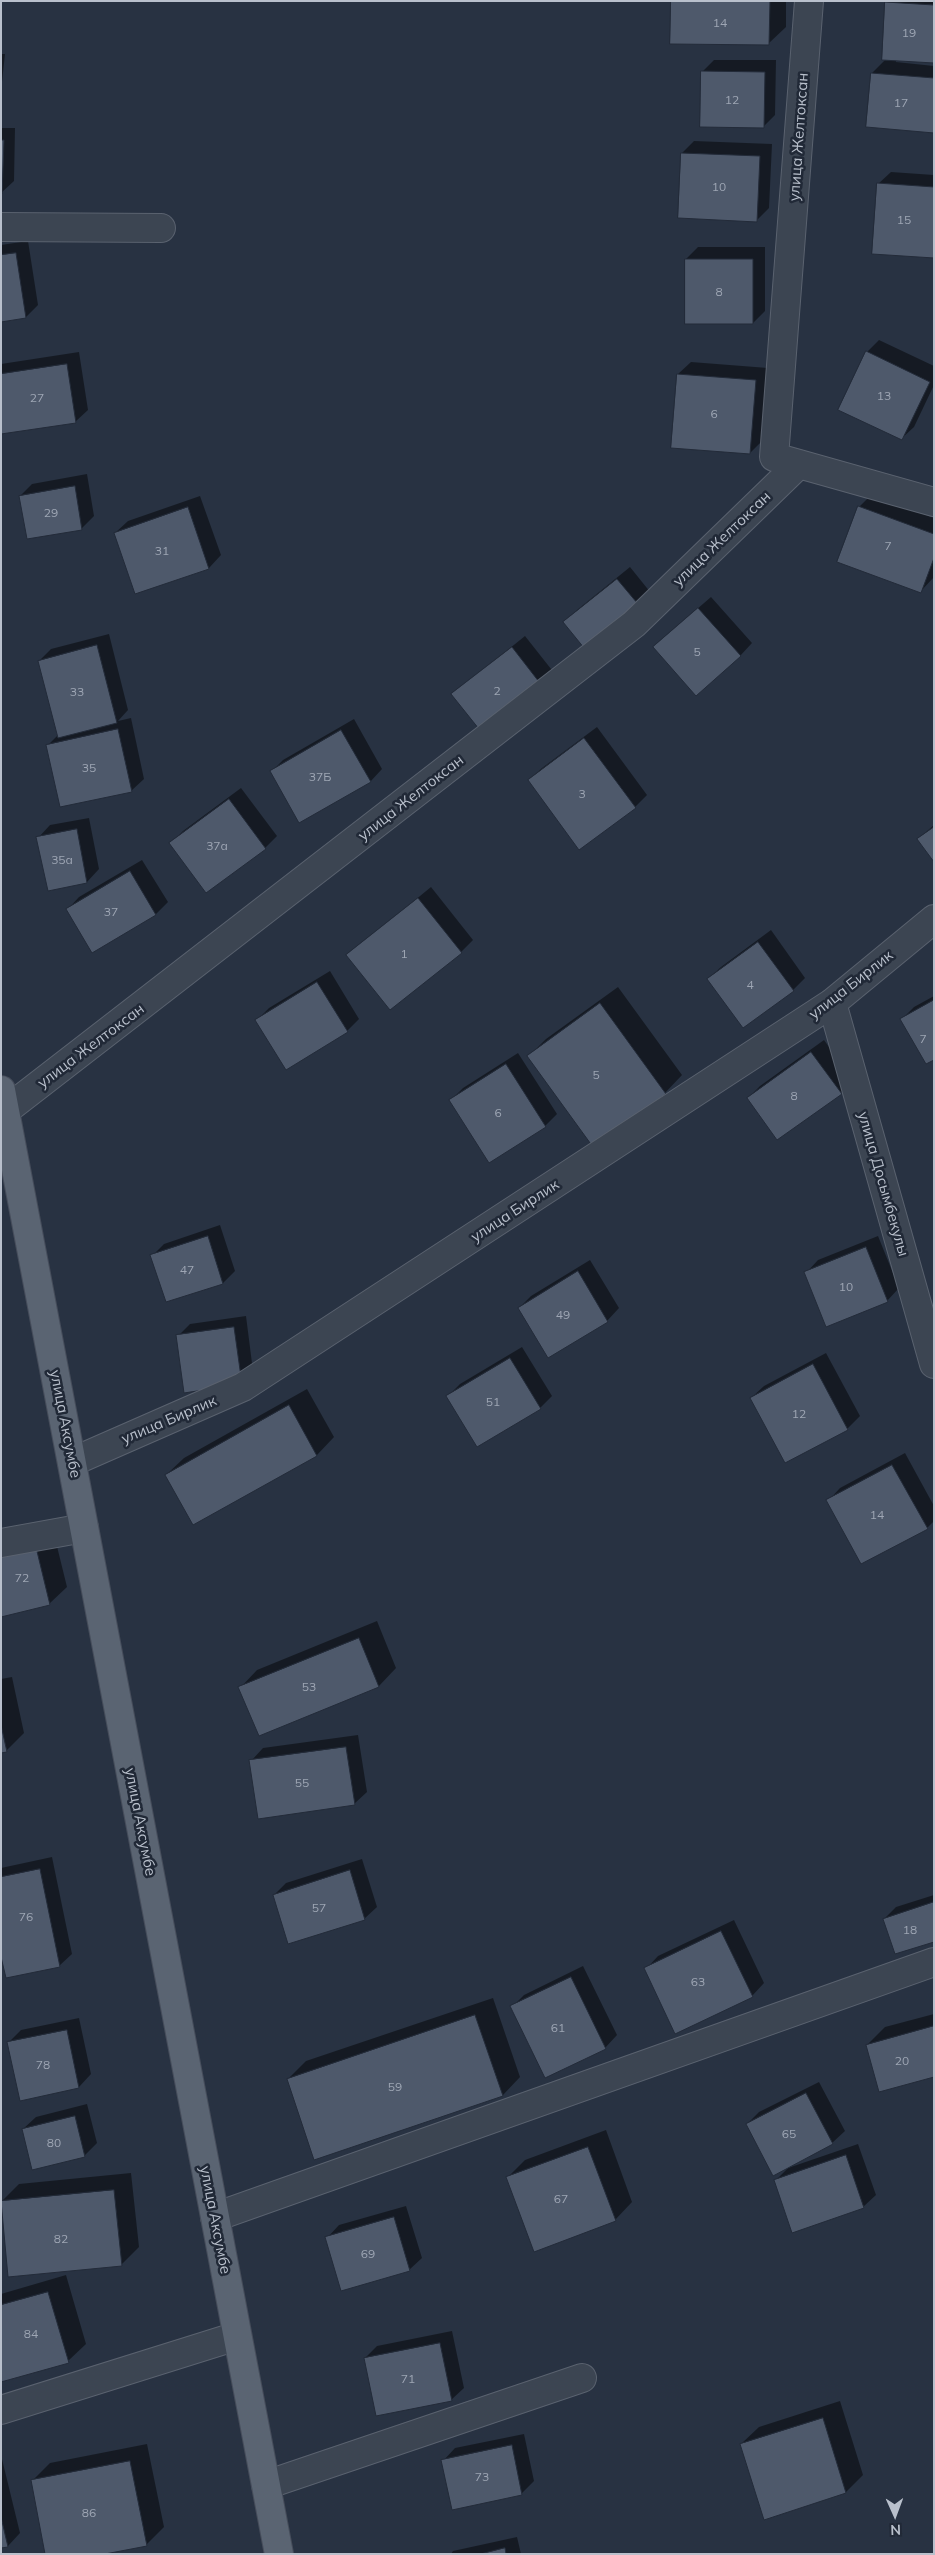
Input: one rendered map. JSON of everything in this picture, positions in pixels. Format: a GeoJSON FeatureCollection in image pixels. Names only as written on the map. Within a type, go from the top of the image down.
{"type":"FeatureCollection","features":[{"type":"Feature","properties":{"kind":"main road","name":"улица Аксумбе"},"geometry":{"type":"LineString","coordinates":[[3,1101],[7,1150],[72,1462],[279,2554]]}},
{"type":"Feature","properties":{"kind":"street","name":"улица Желтоксан"},"geometry":{"type":"LineString","coordinates":[[809,1],[774,457],[934,502]]}},
{"type":"Feature","properties":{"kind":"street"},"geometry":{"type":"LineString","coordinates":[[1,226],[162,228]]}},
{"type":"Feature","properties":{"kind":"street","name":"улица Желтоксан"},"geometry":{"type":"LineString","coordinates":[[3,1101],[634,624],[799,464]]}},
{"type":"Feature","properties":{"kind":"street","name":"улица Бирлик"},"geometry":{"type":"LineString","coordinates":[[72,1462],[243,1388],[832,1003],[934,920]]}},
{"type":"Feature","properties":{"kind":"street","name":"улица Досымбекулы"},"geometry":{"type":"LineString","coordinates":[[832,1003],[934,1364]]}},
{"type":"Feature","properties":{"kind":"street"},"geometry":{"type":"LineString","coordinates":[[1,1542],[84,1528]]}},
{"type":"Feature","properties":{"kind":"street"},"geometry":{"type":"LineString","coordinates":[[214,2216],[934,1962]]}},
{"type":"Feature","properties":{"kind":"street"},"geometry":{"type":"LineString","coordinates":[[1,2410],[237,2336]]}},
{"type":"Feature","properties":{"kind":"street"},"geometry":{"type":"LineString","coordinates":[[266,2485],[582,2378]]}},
{"type":"Feature","properties":{"kind":"building"},"geometry":{"type":"Polygon","coordinates":[[[671,1],[770,1],[769,45],[670,44],[671,1]]]}},
{"type":"Feature","properties":{"kind":"building"},"geometry":{"type":"Polygon","coordinates":[[[885,2],[934,5],[934,63],[882,60],[885,2]]]}},
{"type":"Feature","properties":{"kind":"building"},"geometry":{"type":"Polygon","coordinates":[[[701,71],[765,72],[764,128],[700,127],[701,71]]]}},
{"type":"Feature","properties":{"kind":"building"},"geometry":{"type":"Polygon","coordinates":[[[871,73],[934,78],[934,133],[866,127],[871,73]]]}},
{"type":"Feature","properties":{"kind":"building"},"geometry":{"type":"Polygon","coordinates":[[[1,140],[4,140],[2,194],[1,194],[1,140]]]}},
{"type":"Feature","properties":{"kind":"building"},"geometry":{"type":"Polygon","coordinates":[[[681,153],[760,156],[757,222],[678,218],[681,153]]]}},
{"type":"Feature","properties":{"kind":"building"},"geometry":{"type":"Polygon","coordinates":[[[877,183],[934,187],[934,258],[872,254],[877,183]]]}},
{"type":"Feature","properties":{"kind":"building"},"geometry":{"type":"Polygon","coordinates":[[[16,253],[26,318],[1,322],[1,255],[16,253]]]}},
{"type":"Feature","properties":{"kind":"building"},"geometry":{"type":"Polygon","coordinates":[[[685,259],[753,259],[753,324],[685,324],[685,259]]]}},
{"type":"Feature","properties":{"kind":"building"},"geometry":{"type":"Polygon","coordinates":[[[866,351],[930,382],[902,440],[838,410],[866,351]]]}},
{"type":"Feature","properties":{"kind":"building"},"geometry":{"type":"Polygon","coordinates":[[[67,364],[76,423],[1,434],[1,374],[67,364]]]}},
{"type":"Feature","properties":{"kind":"building"},"geometry":{"type":"Polygon","coordinates":[[[677,374],[756,380],[750,454],[671,448],[677,374]]]}},
{"type":"Feature","properties":{"kind":"building"},"geometry":{"type":"Polygon","coordinates":[[[75,486],[82,530],[27,539],[19,496],[75,486]]]}},
{"type":"Feature","properties":{"kind":"building"},"geometry":{"type":"Polygon","coordinates":[[[858,506],[934,534],[934,558],[921,593],[837,562],[858,506]]]}},
{"type":"Feature","properties":{"kind":"building"},"geometry":{"type":"Polygon","coordinates":[[[188,507],[209,569],[135,594],[114,533],[188,507]]]}},
{"type":"Feature","properties":{"kind":"building"},"geometry":{"type":"Polygon","coordinates":[[[617,579],[648,616],[593,659],[563,622],[617,579]]]}},
{"type":"Feature","properties":{"kind":"building"},"geometry":{"type":"Polygon","coordinates":[[[698,608],[741,656],[696,696],[653,647],[698,608]]]}},
{"type":"Feature","properties":{"kind":"building"},"geometry":{"type":"Polygon","coordinates":[[[97,645],[117,723],[58,738],[38,661],[97,645]]]}},
{"type":"Feature","properties":{"kind":"building"},"geometry":{"type":"Polygon","coordinates":[[[512,647],[543,687],[483,734],[451,694],[512,647]]]}},
{"type":"Feature","properties":{"kind":"building"},"geometry":{"type":"Polygon","coordinates":[[[118,729],[132,792],[60,807],[46,745],[118,729]]]}},
{"type":"Feature","properties":{"kind":"building"},"geometry":{"type":"Polygon","coordinates":[[[341,730],[371,782],[299,823],[270,771],[341,730]]]}},
{"type":"Feature","properties":{"kind":"building"},"geometry":{"type":"Polygon","coordinates":[[[584,738],[636,808],[579,850],[528,780],[584,738]]]}},
{"type":"Feature","properties":{"kind":"building"},"geometry":{"type":"Polygon","coordinates":[[[229,799],[266,849],[206,893],[169,843],[229,799]]]}},
{"type":"Feature","properties":{"kind":"building"},"geometry":{"type":"Polygon","coordinates":[[[934,827],[934,862],[917,839],[934,827]]]}},
{"type":"Feature","properties":{"kind":"building"},"geometry":{"type":"Polygon","coordinates":[[[77,829],[87,883],[48,891],[36,837],[77,829]]]}},
{"type":"Feature","properties":{"kind":"building"},"geometry":{"type":"Polygon","coordinates":[[[130,871],[156,915],[92,953],[66,909],[130,871]]]}},
{"type":"Feature","properties":{"kind":"building"},"geometry":{"type":"Polygon","coordinates":[[[418,898],[462,953],[390,1010],[346,955],[418,898]]]}},
{"type":"Feature","properties":{"kind":"building"},"geometry":{"type":"Polygon","coordinates":[[[758,942],[794,991],[743,1028],[707,979],[758,942]]]}},
{"type":"Feature","properties":{"kind":"building"},"geometry":{"type":"Polygon","coordinates":[[[317,982],[348,1032],[286,1070],[255,1020],[317,982]]]}},
{"type":"Feature","properties":{"kind":"building"},"geometry":{"type":"Polygon","coordinates":[[[934,1000],[934,1060],[926,1064],[900,1019],[934,1000]]]}},
{"type":"Feature","properties":{"kind":"building"},"geometry":{"type":"Polygon","coordinates":[[[600,1003],[666,1094],[593,1147],[527,1056],[600,1003]]]}},
{"type":"Feature","properties":{"kind":"building"},"geometry":{"type":"Polygon","coordinates":[[[811,1052],[842,1094],[777,1140],[747,1098],[811,1052]]]}},
{"type":"Feature","properties":{"kind":"building"},"geometry":{"type":"Polygon","coordinates":[[[506,1064],[546,1127],[489,1163],[449,1100],[506,1064]]]}},
{"type":"Feature","properties":{"kind":"building"},"geometry":{"type":"Polygon","coordinates":[[[208,1236],[223,1284],[166,1302],[150,1255],[208,1236]]]}},
{"type":"Feature","properties":{"kind":"building"},"geometry":{"type":"Polygon","coordinates":[[[866,1247],[888,1302],[826,1327],[804,1272],[866,1247]]]}},
{"type":"Feature","properties":{"kind":"building"},"geometry":{"type":"Polygon","coordinates":[[[578,1271],[608,1322],[548,1358],[518,1308],[578,1271]]]}},
{"type":"Feature","properties":{"kind":"building"},"geometry":{"type":"Polygon","coordinates":[[[234,1327],[242,1384],[184,1393],[176,1335],[234,1327]]]}},
{"type":"Feature","properties":{"kind":"building"},"geometry":{"type":"Polygon","coordinates":[[[510,1358],[541,1409],[477,1447],[446,1396],[510,1358]]]}},
{"type":"Feature","properties":{"kind":"building"},"geometry":{"type":"Polygon","coordinates":[[[813,1364],[848,1430],[785,1463],[750,1398],[813,1364]]]}},
{"type":"Feature","properties":{"kind":"building"},"geometry":{"type":"Polygon","coordinates":[[[289,1405],[317,1456],[193,1525],[165,1475],[289,1405]]]}},
{"type":"Feature","properties":{"kind":"building"},"geometry":{"type":"Polygon","coordinates":[[[892,1465],[928,1529],[861,1564],[826,1500],[892,1465]]]}},
{"type":"Feature","properties":{"kind":"building"},"geometry":{"type":"Polygon","coordinates":[[[35,1543],[50,1605],[1,1617],[1,1551],[35,1543]]]}},
{"type":"Feature","properties":{"kind":"building"},"geometry":{"type":"Polygon","coordinates":[[[359,1638],[379,1687],[259,1736],[238,1687],[359,1638]]]}},
{"type":"Feature","properties":{"kind":"building"},"geometry":{"type":"Polygon","coordinates":[[[1,1725],[7,1752],[1,1753],[1,1725]]]}},
{"type":"Feature","properties":{"kind":"building"},"geometry":{"type":"Polygon","coordinates":[[[346,1747],[355,1805],[258,1819],[249,1760],[346,1747]]]}},
{"type":"Feature","properties":{"kind":"building"},"geometry":{"type":"Polygon","coordinates":[[[40,1869],[60,1967],[6,1978],[1,1957],[1,1877],[40,1869]]]}},
{"type":"Feature","properties":{"kind":"building"},"geometry":{"type":"Polygon","coordinates":[[[350,1870],[365,1920],[288,1944],[273,1895],[350,1870]]]}},
{"type":"Feature","properties":{"kind":"building"},"geometry":{"type":"Polygon","coordinates":[[[934,1902],[934,1942],[895,1954],[883,1919],[934,1902]]]}},
{"type":"Feature","properties":{"kind":"building"},"geometry":{"type":"Polygon","coordinates":[[[721,1931],[753,1997],[675,2034],[644,1968],[721,1931]]]}},
{"type":"Feature","properties":{"kind":"building"},"geometry":{"type":"Polygon","coordinates":[[[571,1977],[606,2049],[545,2078],[510,2006],[571,1977]]]}},
{"type":"Feature","properties":{"kind":"building"},"geometry":{"type":"Polygon","coordinates":[[[475,2015],[503,2096],[314,2160],[287,2079],[475,2015]]]}},
{"type":"Feature","properties":{"kind":"building"},"geometry":{"type":"Polygon","coordinates":[[[934,2026],[934,2077],[879,2092],[866,2045],[934,2026]]]}},
{"type":"Feature","properties":{"kind":"building"},"geometry":{"type":"Polygon","coordinates":[[[67,2030],[79,2088],[20,2101],[7,2042],[67,2030]]]}},
{"type":"Feature","properties":{"kind":"building"},"geometry":{"type":"Polygon","coordinates":[[[806,2093],[833,2144],[773,2176],[746,2124],[806,2093]]]}},
{"type":"Feature","properties":{"kind":"building"},"geometry":{"type":"Polygon","coordinates":[[[75,2116],[85,2157],[32,2170],[22,2129],[75,2116]]]}},
{"type":"Feature","properties":{"kind":"building"},"geometry":{"type":"Polygon","coordinates":[[[588,2147],[616,2221],[534,2252],[506,2177],[588,2147]]]}},
{"type":"Feature","properties":{"kind":"building"},"geometry":{"type":"Polygon","coordinates":[[[846,2155],[864,2208],[792,2233],[774,2180],[846,2155]]]}},
{"type":"Feature","properties":{"kind":"building"},"geometry":{"type":"Polygon","coordinates":[[[114,2190],[122,2266],[8,2277],[1,2201],[114,2190]]]}},
{"type":"Feature","properties":{"kind":"building"},"geometry":{"type":"Polygon","coordinates":[[[394,2217],[410,2271],[341,2291],[325,2237],[394,2217]]]}},
{"type":"Feature","properties":{"kind":"building"},"geometry":{"type":"Polygon","coordinates":[[[48,2292],[69,2363],[1,2382],[1,2305],[48,2292]]]}},
{"type":"Feature","properties":{"kind":"building"},"geometry":{"type":"Polygon","coordinates":[[[440,2343],[452,2401],[376,2416],[364,2358],[440,2343]]]}},
{"type":"Feature","properties":{"kind":"building"},"geometry":{"type":"Polygon","coordinates":[[[823,2418],[846,2493],[764,2520],[740,2444],[823,2418]]]}},
{"type":"Feature","properties":{"kind":"building"},"geometry":{"type":"Polygon","coordinates":[[[512,2445],[522,2495],[452,2510],[441,2460],[512,2445]]]}},
{"type":"Feature","properties":{"kind":"building"},"geometry":{"type":"Polygon","coordinates":[[[130,2461],[147,2546],[105,2554],[45,2554],[31,2480],[130,2461]]]}},
{"type":"Feature","properties":{"kind":"building"},"geometry":{"type":"Polygon","coordinates":[[[1,2517],[8,2547],[1,2548],[1,2517]]]}},
{"type":"Feature","properties":{"kind":"building"},"geometry":{"type":"Polygon","coordinates":[[[505,2548],[506,2554],[481,2554],[505,2548]]]}}]}
